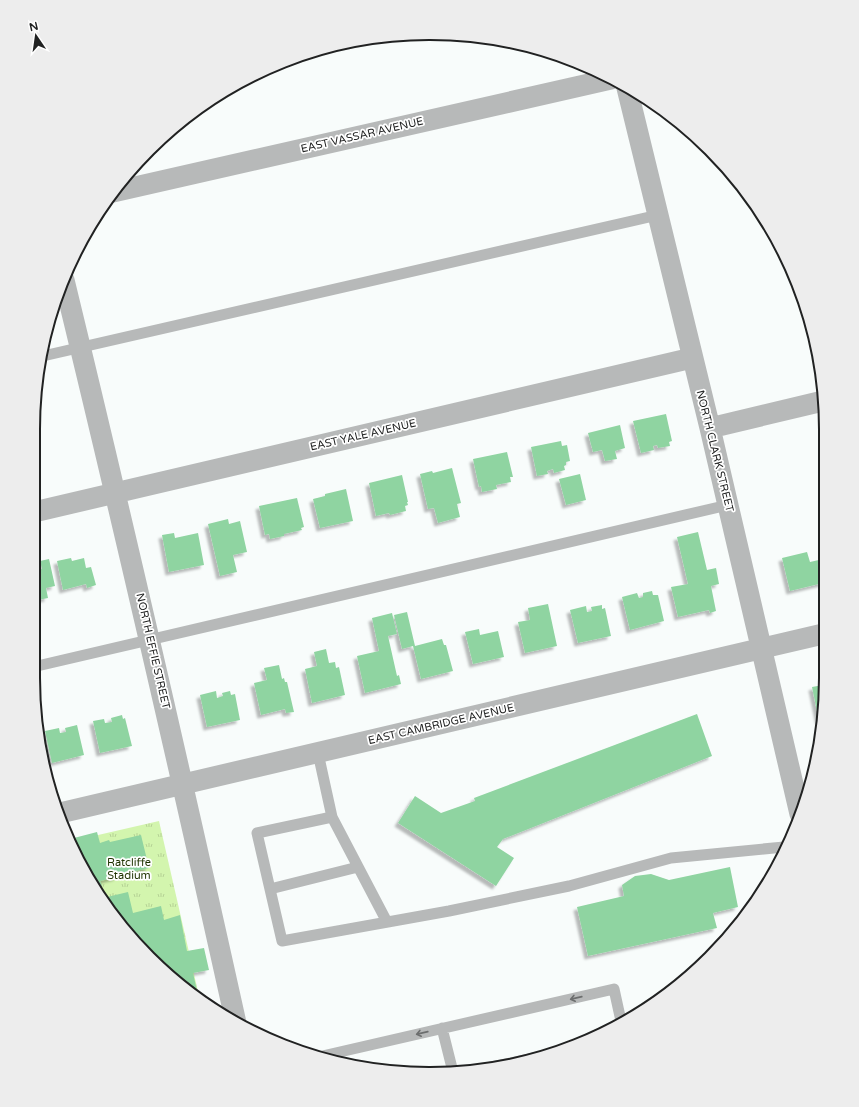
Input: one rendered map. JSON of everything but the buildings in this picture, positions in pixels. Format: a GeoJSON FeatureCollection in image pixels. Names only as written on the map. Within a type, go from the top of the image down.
{"type":"FeatureCollection","features":[{"type":"Feature","properties":{"kind":"street","name":"EAST VASSAR AVENUE"},"geometry":{"type":"LineString","coordinates":[[122,190],[604,81]]}},
{"type":"Feature","properties":{"kind":"street","name":"NORTH CLARK STREET"},"geometry":{"type":"LineString","coordinates":[[629,95],[710,428],[761,648],[800,797]]}},
{"type":"Feature","properties":{"kind":"street","name":"NORTH EFFIE STREET"},"geometry":{"type":"LineString","coordinates":[[66,290],[116,493],[184,785],[234,1014]]}},
{"type":"Feature","properties":{"kind":"street","name":"EAST YALE AVENUE"},"geometry":{"type":"LineString","coordinates":[[40,511],[692,358]]}},
{"type":"Feature","properties":{"kind":"street"},"geometry":{"type":"LineString","coordinates":[[710,428],[818,402]]}},
{"type":"Feature","properties":{"kind":"street","name":"EAST CAMBRIDGE AVENUE"},"geometry":{"type":"LineString","coordinates":[[64,812],[819,635]]}},
{"type":"Feature","properties":{"kind":"lane"},"geometry":{"type":"LineString","coordinates":[[47,355],[658,215]]}},
{"type":"Feature","properties":{"kind":"lane"},"geometry":{"type":"LineString","coordinates":[[40,665],[728,505]]}},
{"type":"Feature","properties":{"kind":"lane"},"geometry":{"type":"LineString","coordinates":[[318,753],[332,817],[387,922]]}},
{"type":"Feature","properties":{"kind":"lane"},"geometry":{"type":"LineString","coordinates":[[332,817],[257,834],[282,941],[449,911],[568,886],[671,858],[780,847]]}},
{"type":"Feature","properties":{"kind":"lane"},"geometry":{"type":"LineString","coordinates":[[270,889],[358,867]]}},
{"type":"Feature","properties":{"kind":"lane"},"geometry":{"type":"LineString","coordinates":[[330,1054],[614,989],[620,1017]]}},
{"type":"Feature","properties":{"kind":"lane"},"geometry":{"type":"LineString","coordinates":[[442,1028],[452,1066]]}},
{"type":"Feature","properties":{"kind":"green space","name":"Ratcliffe Stadium"},"geometry":{"type":"Polygon","coordinates":[[[159,821],[198,991],[154,953],[120,915],[92,872],[76,840],[159,821]]]}}]}
